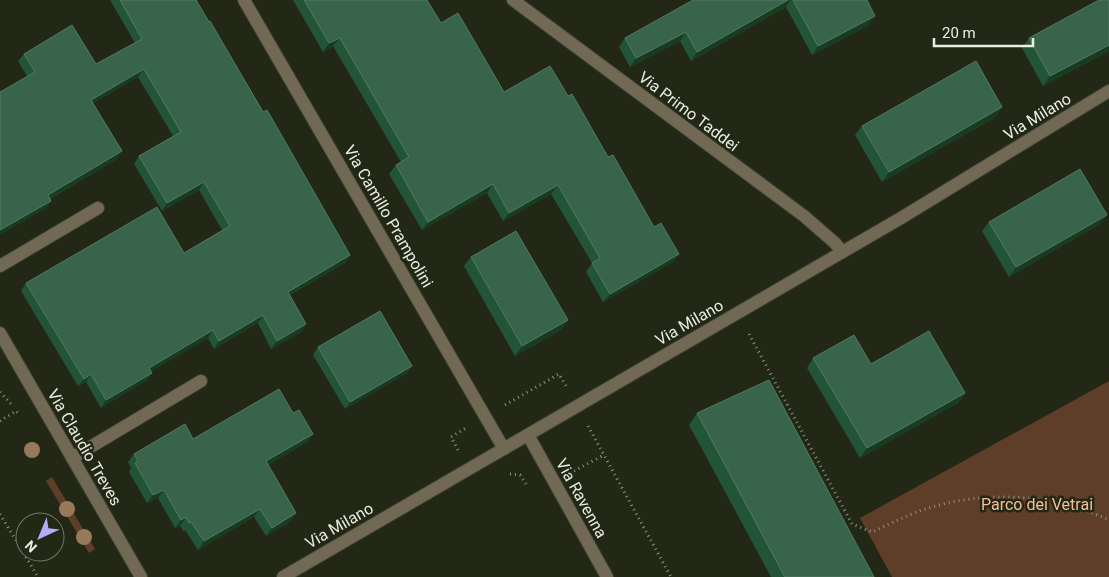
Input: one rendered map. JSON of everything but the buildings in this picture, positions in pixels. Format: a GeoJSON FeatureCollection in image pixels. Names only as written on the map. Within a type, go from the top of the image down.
{"type":"FeatureCollection","features":[{"type":"Feature","properties":{"kind":"street","name":"Via Camillo Prampolini"},"geometry":{"type":"LineString","coordinates":[[244,0],[504,449]]}},
{"type":"Feature","properties":{"kind":"street","name":"Via Primo Taddei"},"geometry":{"type":"LineString","coordinates":[[513,0],[804,216],[830,237],[842,252]]}},
{"type":"Feature","properties":{"kind":"street","name":"Via Milano"},"geometry":{"type":"LineString","coordinates":[[283,577],[842,252],[1109,91]]}},
{"type":"Feature","properties":{"kind":"street"},"geometry":{"type":"LineString","coordinates":[[0,266],[98,208]]}},
{"type":"Feature","properties":{"kind":"street","name":"Via Claudio Treves"},"geometry":{"type":"LineString","coordinates":[[1,337],[141,577]]}},
{"type":"Feature","properties":{"kind":"street"},"geometry":{"type":"LineString","coordinates":[[72,458],[201,381]]}},
{"type":"Feature","properties":{"kind":"street","name":"Via Ravenna"},"geometry":{"type":"LineString","coordinates":[[528,435],[607,577]]}},
{"type":"Feature","properties":{"kind":"path"},"geometry":{"type":"LineString","coordinates":[[737,313],[852,524],[872,532],[933,507],[978,498],[1043,500],[1065,505],[1109,520]]}},
{"type":"Feature","properties":{"kind":"path"},"geometry":{"type":"LineString","coordinates":[[499,398],[504,406],[559,374],[671,577]]}},
{"type":"Feature","properties":{"kind":"path"},"geometry":{"type":"LineString","coordinates":[[0,392],[16,411]]}},
{"type":"Feature","properties":{"kind":"path"},"geometry":{"type":"LineString","coordinates":[[0,514],[38,577]]}},
{"type":"Feature","properties":{"kind":"green space","name":"Parco dei Vetrai"},"geometry":{"type":"Polygon","coordinates":[[[1109,381],[1109,577],[892,577],[860,518],[1109,381]]]}},
{"type":"Feature","properties":{"kind":"green space"},"geometry":{"type":"Polygon","coordinates":[[[52,477],[95,549],[89,553],[65,512],[46,481],[52,477]]]}}]}
